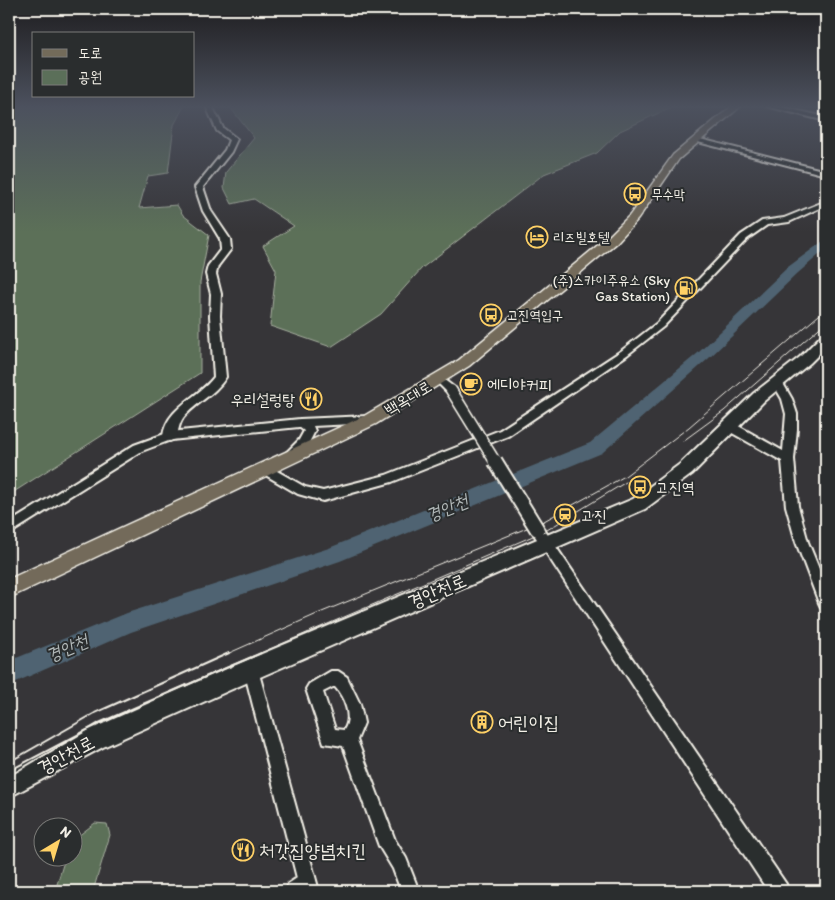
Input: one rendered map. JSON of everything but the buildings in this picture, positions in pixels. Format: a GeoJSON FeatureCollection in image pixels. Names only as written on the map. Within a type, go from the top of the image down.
{"type":"FeatureCollection","features":[{"type":"Feature","properties":{"kind":"main road","name":"백옥대로"},"geometry":{"type":"LineString","coordinates":[[9,589],[266,470],[445,384],[464,363],[613,240],[634,217],[676,157],[687,148]]}},
{"type":"Feature","properties":{"kind":"main road","name":"경안천로"},"geometry":{"type":"LineString","coordinates":[[9,785],[95,739],[251,670],[543,536],[639,504],[686,470],[777,382],[826,339]]}},
{"type":"Feature","properties":{"kind":"street"},"geometry":{"type":"LineString","coordinates":[[170,436],[171,426],[180,413],[212,388],[220,377],[220,356],[214,316],[216,294],[211,274],[213,266],[226,249],[225,240],[207,211],[199,186],[230,148]]}},
{"type":"Feature","properties":{"kind":"street"},"geometry":{"type":"LineString","coordinates":[[728,148],[826,173]]}},
{"type":"Feature","properties":{"kind":"street"},"geometry":{"type":"LineString","coordinates":[[266,470],[302,491],[323,496],[388,479],[504,433],[617,358],[660,325],[744,237],[765,223],[786,220],[826,203]]}},
{"type":"Feature","properties":{"kind":"street"},"geometry":{"type":"LineString","coordinates":[[777,382],[779,390],[787,399],[793,425],[788,459],[792,506],[802,542],[826,603]]}},
{"type":"Feature","properties":{"kind":"street"},"geometry":{"type":"LineString","coordinates":[[445,384],[543,536],[779,891]]}},
{"type":"Feature","properties":{"kind":"street"},"geometry":{"type":"LineString","coordinates":[[9,529],[138,448],[170,436],[300,423],[370,420]]}},
{"type":"Feature","properties":{"kind":"street"},"geometry":{"type":"LineString","coordinates":[[283,461],[309,436],[310,431],[307,426],[300,423]]}},
{"type":"Feature","properties":{"kind":"street"},"geometry":{"type":"LineString","coordinates":[[730,426],[788,459]]}},
{"type":"Feature","properties":{"kind":"street"},"geometry":{"type":"LineString","coordinates":[[251,670],[304,889]]}},
{"type":"Feature","properties":{"kind":"street"},"geometry":{"type":"LineString","coordinates":[[348,738],[388,846],[400,864],[410,891]]}},
{"type":"Feature","properties":{"kind":"green space"},"geometry":{"type":"Polygon","coordinates":[[[9,148],[171,148],[168,173],[148,176],[139,208],[177,205],[183,215],[209,235],[200,282],[200,373],[9,495],[9,148]]]}},
{"type":"Feature","properties":{"kind":"green space"},"geometry":{"type":"Polygon","coordinates":[[[246,148],[602,148],[597,153],[544,174],[422,268],[381,314],[331,347],[270,326],[276,270],[263,246],[294,226],[254,199],[232,204],[224,188],[226,172],[246,148]]]}},
{"type":"Feature","properties":{"kind":"green space"},"geometry":{"type":"Polygon","coordinates":[[[95,823],[107,824],[110,835],[93,891],[55,891],[62,868],[82,868],[82,833],[95,823]]]}},
{"type":"Feature","properties":{"kind":"waterway","name":"경안천"},"geometry":{"type":"LineString","coordinates":[[9,673],[127,623],[333,555],[596,448],[703,356],[793,270],[826,243]]}},
{"type":"Feature","properties":{"kind":"tram line"},"geometry":{"type":"LineString","coordinates":[[227,654],[317,614],[544,521],[625,476],[689,427],[826,309]]}},
{"type":"Feature","properties":{"kind":"tram line"},"geometry":{"type":"LineString","coordinates":[[683,441],[724,411],[826,322]]}},
{"type":"Feature","properties":{"kind":"tram line"},"geometry":{"type":"LineString","coordinates":[[258,654],[547,530],[626,482]]}},
{"type":"Feature","properties":{"kind":"tram line"},"geometry":{"type":"LineString","coordinates":[[9,762],[95,713],[229,653]]}},
{"type":"Feature","properties":{"kind":"tram line"},"geometry":{"type":"LineString","coordinates":[[9,776],[99,723],[261,653]]}},
{"type":"Feature","properties":{"kind":"place","name":"무수막"},"geometry":{"type":"Point","coordinates":[635,194]}},
{"type":"Feature","properties":{"kind":"place","name":"리즈빌호텔"},"geometry":{"type":"Point","coordinates":[537,237]}},
{"type":"Feature","properties":{"kind":"place","name":"(주)스카이주유소 (Sky Gas Station)"},"geometry":{"type":"Point","coordinates":[686,288]}},
{"type":"Feature","properties":{"kind":"place","name":"고진역입구"},"geometry":{"type":"Point","coordinates":[491,315]}},
{"type":"Feature","properties":{"kind":"place","name":"에디야커피"},"geometry":{"type":"Point","coordinates":[471,384]}},
{"type":"Feature","properties":{"kind":"place","name":"우리설렁탕"},"geometry":{"type":"Point","coordinates":[311,399]}},
{"type":"Feature","properties":{"kind":"place","name":"고진역"},"geometry":{"type":"Point","coordinates":[640,487]}},
{"type":"Feature","properties":{"kind":"place","name":"고진"},"geometry":{"type":"Point","coordinates":[565,515]}},
{"type":"Feature","properties":{"kind":"place","name":"어린이집"},"geometry":{"type":"Point","coordinates":[482,722]}},
{"type":"Feature","properties":{"kind":"place","name":"처갓집양념치킨"},"geometry":{"type":"Point","coordinates":[243,850]}}]}
